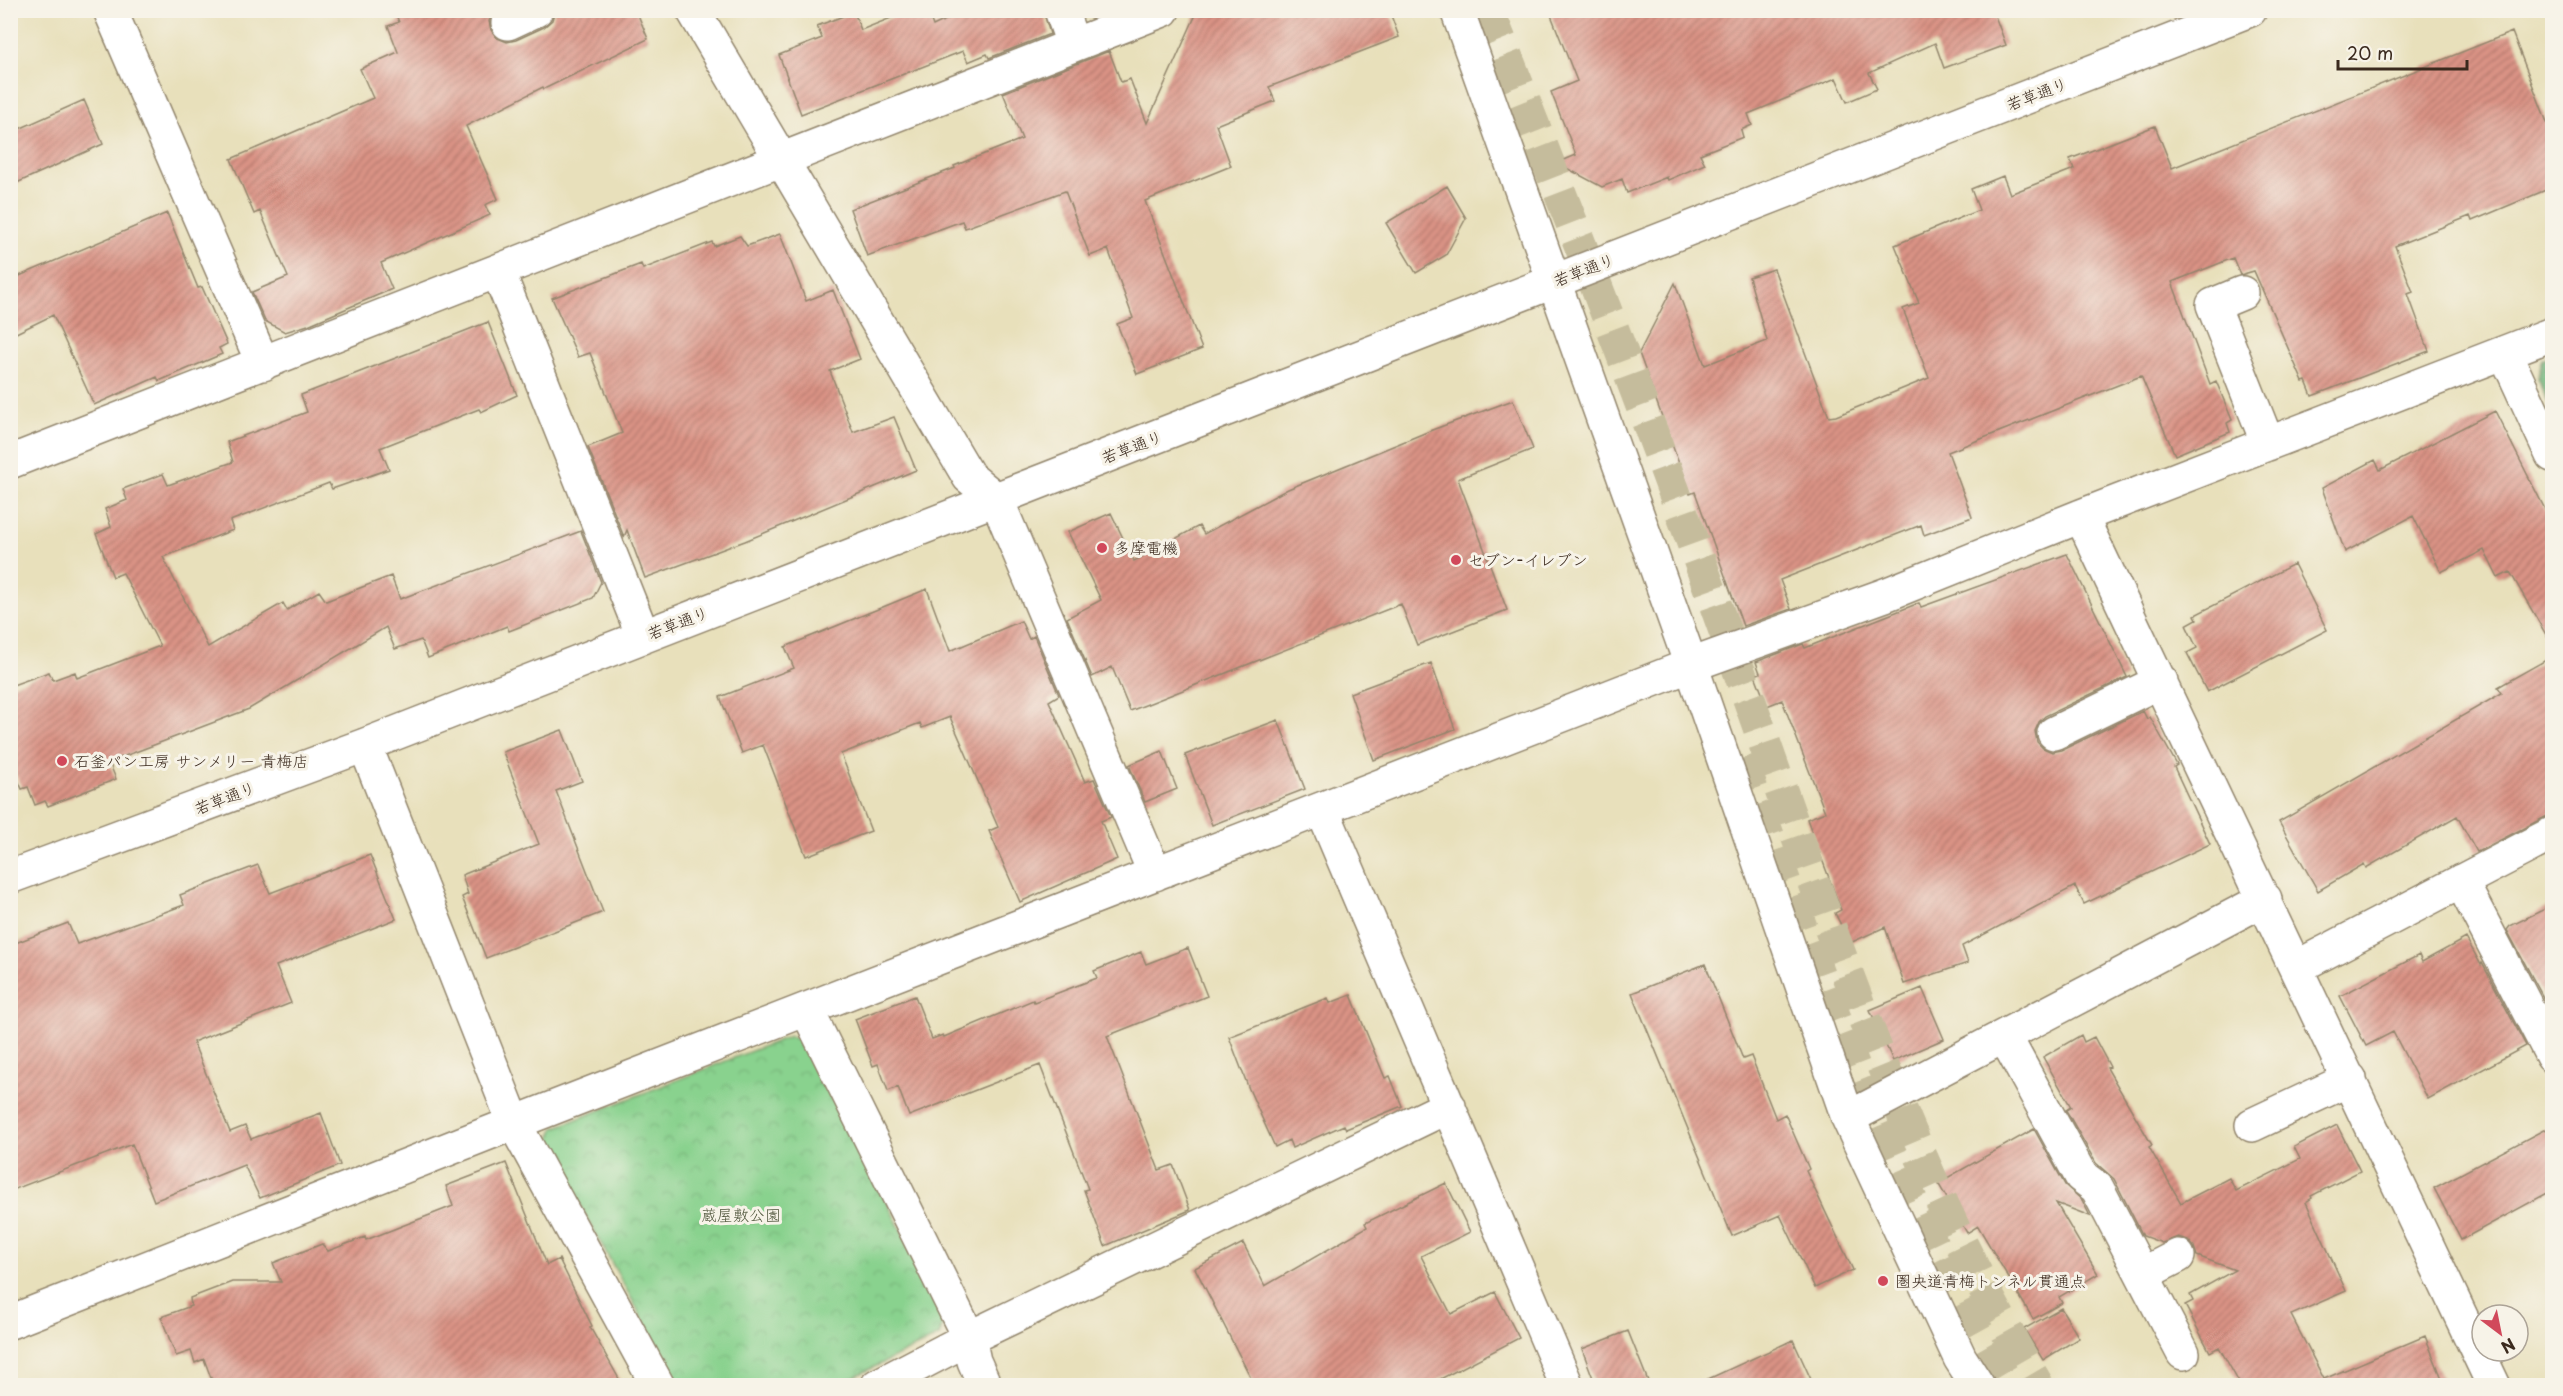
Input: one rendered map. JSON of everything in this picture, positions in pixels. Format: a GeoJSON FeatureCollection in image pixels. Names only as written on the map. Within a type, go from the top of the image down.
{"type":"FeatureCollection","features":[{"type":"Feature","properties":{"kind":"street"},"geometry":{"type":"LineString","coordinates":[[110,10],[263,364]]}},
{"type":"Feature","properties":{"kind":"street"},"geometry":{"type":"LineString","coordinates":[[693,10],[969,477],[997,500],[1155,874]]}},
{"type":"Feature","properties":{"kind":"street"},"geometry":{"type":"LineString","coordinates":[[1061,10],[1073,44]]}},
{"type":"Feature","properties":{"kind":"street"},"geometry":{"type":"LineString","coordinates":[[10,462],[1163,10]]}},
{"type":"Feature","properties":{"kind":"street"},"geometry":{"type":"LineString","coordinates":[[1457,10],[1691,665],[1848,1118],[1960,1358],[1978,1386]]}},
{"type":"Feature","properties":{"kind":"street","name":"若草通り"},"geometry":{"type":"LineString","coordinates":[[10,877],[365,745],[2250,10]]}},
{"type":"Feature","properties":{"kind":"street"},"geometry":{"type":"LineString","coordinates":[[498,271],[643,636]]}},
{"type":"Feature","properties":{"kind":"street"},"geometry":{"type":"LineString","coordinates":[[2242,293],[2213,305],[2268,444]]}},
{"type":"Feature","properties":{"kind":"street"},"geometry":{"type":"LineString","coordinates":[[10,1322],[514,1123],[1691,665],[1885,595],[2081,516],[2553,334]]}},
{"type":"Feature","properties":{"kind":"street"},"geometry":{"type":"LineString","coordinates":[[2505,353],[2553,455]]}},
{"type":"Feature","properties":{"kind":"street"},"geometry":{"type":"LineString","coordinates":[[2081,516],[2494,1386]]}},
{"type":"Feature","properties":{"kind":"street"},"geometry":{"type":"LineString","coordinates":[[2054,733],[2161,681]]}},
{"type":"Feature","properties":{"kind":"street"},"geometry":{"type":"LineString","coordinates":[[365,745],[514,1123],[658,1386]]}},
{"type":"Feature","properties":{"kind":"street"},"geometry":{"type":"LineString","coordinates":[[1322,809],[1567,1386]]}},
{"type":"Feature","properties":{"kind":"street"},"geometry":{"type":"LineString","coordinates":[[2297,967],[2553,834]]}},
{"type":"Feature","properties":{"kind":"street"},"geometry":{"type":"LineString","coordinates":[[2461,881],[2553,1056]]}},
{"type":"Feature","properties":{"kind":"street"},"geometry":{"type":"LineString","coordinates":[[1848,1118],[2265,900]]}},
{"type":"Feature","properties":{"kind":"street"},"geometry":{"type":"LineString","coordinates":[[807,1010],[969,1338],[974,1361],[985,1386]]}},
{"type":"Feature","properties":{"kind":"street"},"geometry":{"type":"LineString","coordinates":[[2006,1037],[2081,1176],[2097,1188],[2183,1353]]}},
{"type":"Feature","properties":{"kind":"street"},"geometry":{"type":"LineString","coordinates":[[2252,1125],[2350,1079]]}},
{"type":"Feature","properties":{"kind":"street"},"geometry":{"type":"LineString","coordinates":[[877,1386],[969,1338],[1449,1106]]}},
{"type":"Feature","properties":{"kind":"street"},"geometry":{"type":"LineString","coordinates":[[2143,1274],[2178,1256]]}},
{"type":"Feature","properties":{"kind":"green space"},"geometry":{"type":"Polygon","coordinates":[[[2552,355],[2552,411],[2537,378],[2543,359],[2552,355]]]}},
{"type":"Feature","properties":{"kind":"green space","name":"蔵屋敷公園"},"geometry":{"type":"Polygon","coordinates":[[[790,1036],[807,1044],[945,1317],[939,1336],[837,1385],[679,1385],[548,1147],[554,1128],[790,1036]]]}},
{"type":"Feature","properties":{"kind":"building"},"geometry":{"type":"Polygon","coordinates":[[[394,10],[495,10],[489,21],[491,30],[497,38],[507,42],[544,27],[552,20],[555,10],[636,10],[648,39],[544,89],[543,87],[466,126],[498,199],[485,205],[490,215],[381,263],[392,289],[308,325],[285,332],[265,321],[252,292],[288,277],[260,211],[254,214],[231,159],[373,98],[360,69],[398,52],[388,26],[399,22],[394,10]]]}},
{"type":"Feature","properties":{"kind":"building"},"geometry":{"type":"Polygon","coordinates":[[[911,10],[927,10],[933,26],[967,10],[1043,10],[1050,34],[989,58],[987,54],[968,62],[963,51],[801,114],[779,55],[822,38],[817,26],[854,12],[861,30],[911,10]]]}},
{"type":"Feature","properties":{"kind":"building"},"geometry":{"type":"Polygon","coordinates":[[[1198,10],[1389,10],[1399,37],[1269,87],[1275,101],[1216,125],[1231,166],[1145,201],[1202,349],[1137,374],[1117,324],[1133,318],[1108,249],[1090,256],[1065,191],[965,228],[962,221],[867,256],[850,209],[1022,139],[1003,93],[1109,51],[1121,82],[1130,79],[1147,123],[1198,10]]]}},
{"type":"Feature","properties":{"kind":"building"},"geometry":{"type":"Polygon","coordinates":[[[1549,10],[2008,10],[1995,16],[2006,45],[1944,68],[1935,43],[1869,73],[1877,89],[1847,102],[1836,78],[1748,114],[1752,125],[1741,130],[1743,137],[1700,154],[1705,164],[1668,180],[1667,177],[1627,193],[1622,179],[1602,187],[1557,163],[1576,155],[1551,92],[1577,81],[1549,10]]]}},
{"type":"Feature","properties":{"kind":"building"},"geometry":{"type":"Polygon","coordinates":[[[2512,32],[2553,138],[2553,187],[2472,221],[2470,216],[2395,246],[2413,292],[2408,294],[2429,351],[2312,396],[2306,381],[2303,382],[2254,271],[2240,275],[2233,258],[2172,282],[2210,384],[2216,381],[2232,420],[2227,423],[2230,432],[2175,455],[2141,376],[1948,452],[1972,517],[1924,535],[1921,525],[1780,580],[1791,609],[1743,626],[1695,492],[1690,494],[1639,353],[1675,283],[1705,365],[1767,341],[1749,277],[1774,269],[1829,417],[1836,416],[1929,378],[1903,309],[1919,303],[1895,245],[1979,210],[1971,189],[2003,176],[2010,194],[2074,169],[2070,159],[2155,126],[2172,168],[2512,32]]]}},
{"type":"Feature","properties":{"kind":"building"},"geometry":{"type":"Polygon","coordinates":[[[84,100],[103,144],[10,186],[10,133],[84,100]]]}},
{"type":"Feature","properties":{"kind":"building"},"geometry":{"type":"Polygon","coordinates":[[[1447,186],[1466,218],[1446,255],[1416,273],[1386,223],[1447,186]]]}},
{"type":"Feature","properties":{"kind":"building"},"geometry":{"type":"Polygon","coordinates":[[[167,213],[198,288],[202,287],[227,344],[219,348],[222,354],[159,381],[157,377],[94,405],[53,315],[10,336],[10,280],[167,213]]]}},
{"type":"Feature","properties":{"kind":"building"},"geometry":{"type":"Polygon","coordinates":[[[780,234],[806,301],[833,290],[860,359],[830,371],[853,432],[894,417],[916,470],[745,541],[645,578],[627,530],[624,537],[588,447],[622,433],[590,353],[578,357],[552,298],[641,264],[643,269],[712,242],[714,246],[740,236],[747,246],[780,234]]]}},
{"type":"Feature","properties":{"kind":"building"},"geometry":{"type":"Polygon","coordinates":[[[488,322],[517,395],[481,412],[479,409],[380,448],[389,469],[332,489],[329,483],[230,521],[233,530],[163,557],[208,647],[283,603],[287,610],[319,591],[326,601],[391,576],[400,599],[581,531],[601,582],[593,598],[509,631],[507,626],[428,658],[421,640],[395,649],[386,627],[249,709],[109,762],[116,779],[48,806],[45,801],[35,805],[28,787],[22,789],[10,762],[10,686],[49,672],[53,680],[75,672],[77,678],[160,646],[123,573],[113,577],[96,534],[111,527],[105,509],[127,500],[123,489],[163,474],[168,485],[233,462],[227,442],[307,412],[301,395],[488,322]]]}},
{"type":"Feature","properties":{"kind":"building"},"geometry":{"type":"Polygon","coordinates":[[[1513,400],[1533,449],[1458,479],[1507,610],[1417,645],[1401,604],[1130,711],[1112,667],[1092,677],[1067,618],[1101,600],[1068,532],[1111,513],[1134,561],[1199,526],[1204,534],[1288,489],[1432,430],[1513,400]]]}},
{"type":"Feature","properties":{"kind":"building"},"geometry":{"type":"Polygon","coordinates":[[[2495,411],[2553,525],[2553,647],[2510,572],[2498,578],[2484,550],[2441,572],[2413,516],[2345,552],[2322,488],[2375,460],[2380,470],[2495,411]]]}},
{"type":"Feature","properties":{"kind":"building"},"geometry":{"type":"Polygon","coordinates":[[[2067,554],[2127,677],[2045,716],[2035,731],[2037,742],[2052,752],[2062,750],[2143,711],[2147,719],[2150,717],[2177,765],[2174,767],[2210,844],[2084,904],[2075,886],[1962,946],[1968,963],[1904,984],[1885,927],[1850,943],[1835,913],[1841,910],[1807,819],[1825,812],[1782,700],[1767,706],[1755,675],[1760,673],[1756,662],[1803,644],[1805,648],[1919,603],[1921,607],[2067,554]]]}},
{"type":"Feature","properties":{"kind":"building"},"geometry":{"type":"Polygon","coordinates":[[[2294,564],[2327,630],[2207,692],[2187,653],[2197,648],[2186,625],[2197,619],[2195,615],[2294,564]]]}},
{"type":"Feature","properties":{"kind":"building"},"geometry":{"type":"Polygon","coordinates":[[[927,589],[950,651],[1021,621],[1029,639],[1034,636],[1059,695],[1049,701],[1085,782],[1094,779],[1111,817],[1101,821],[1117,859],[1020,902],[989,831],[998,827],[950,717],[922,728],[920,723],[841,754],[871,831],[806,856],[763,745],[742,753],[720,697],[794,668],[785,647],[927,589]]]}},
{"type":"Feature","properties":{"kind":"building"},"geometry":{"type":"Polygon","coordinates":[[[2553,656],[2553,813],[2477,852],[2457,816],[2366,868],[2364,864],[2318,891],[2279,822],[2502,693],[2498,687],[2553,656]]]}},
{"type":"Feature","properties":{"kind":"building"},"geometry":{"type":"Polygon","coordinates":[[[1431,663],[1455,729],[1374,760],[1350,693],[1431,663]]]}},
{"type":"Feature","properties":{"kind":"building"},"geometry":{"type":"Polygon","coordinates":[[[1278,720],[1305,789],[1212,825],[1185,755],[1278,720]]]}},
{"type":"Feature","properties":{"kind":"building"},"geometry":{"type":"Polygon","coordinates":[[[562,730],[582,781],[556,791],[603,912],[486,958],[462,897],[468,894],[462,875],[539,844],[503,752],[562,730]]]}},
{"type":"Feature","properties":{"kind":"building"},"geometry":{"type":"Polygon","coordinates":[[[1162,751],[1177,789],[1145,802],[1129,765],[1162,751]]]}},
{"type":"Feature","properties":{"kind":"building"},"geometry":{"type":"Polygon","coordinates":[[[370,855],[396,919],[276,966],[291,1003],[193,1042],[230,1132],[245,1126],[251,1139],[321,1113],[340,1165],[260,1198],[244,1165],[154,1201],[132,1144],[10,1191],[10,945],[68,923],[77,944],[184,905],[180,895],[258,865],[270,893],[370,855]]]}},
{"type":"Feature","properties":{"kind":"building"},"geometry":{"type":"Polygon","coordinates":[[[2553,905],[2553,1016],[2507,930],[2510,926],[2553,905]]]}},
{"type":"Feature","properties":{"kind":"building"},"geometry":{"type":"Polygon","coordinates":[[[2466,938],[2481,965],[2482,963],[2526,1046],[2428,1099],[2393,1032],[2366,1046],[2340,996],[2419,955],[2422,962],[2466,938]]]}},
{"type":"Feature","properties":{"kind":"building"},"geometry":{"type":"Polygon","coordinates":[[[1188,948],[1207,996],[1107,1036],[1159,1170],[1173,1165],[1190,1210],[1105,1246],[1084,1190],[1088,1189],[1040,1065],[909,1116],[898,1087],[888,1091],[878,1064],[873,1066],[855,1019],[915,996],[932,1039],[943,1035],[944,1037],[1033,1000],[1034,1002],[1097,978],[1094,971],[1141,952],[1146,964],[1188,948]]]}},
{"type":"Feature","properties":{"kind":"building"},"geometry":{"type":"Polygon","coordinates":[[[1705,964],[1743,1059],[1751,1056],[1776,1119],[1785,1114],[1809,1169],[1806,1171],[1853,1270],[1815,1288],[1780,1215],[1732,1236],[1632,993],[1705,964]]]}},
{"type":"Feature","properties":{"kind":"building"},"geometry":{"type":"Polygon","coordinates":[[[1922,988],[1944,1039],[1893,1061],[1870,1010],[1922,988]]]}},
{"type":"Feature","properties":{"kind":"building"},"geometry":{"type":"Polygon","coordinates":[[[1351,995],[1385,1078],[1390,1076],[1402,1106],[1346,1129],[1344,1125],[1292,1148],[1289,1140],[1275,1147],[1229,1037],[1328,998],[1330,1003],[1351,995]]]}},
{"type":"Feature","properties":{"kind":"building"},"geometry":{"type":"Polygon","coordinates":[[[2081,1035],[2084,1042],[2094,1037],[2110,1067],[2107,1068],[2152,1145],[2149,1147],[2181,1203],[2229,1178],[2236,1191],[2300,1159],[2294,1147],[2337,1125],[2360,1171],[2311,1196],[2312,1198],[2306,1202],[2346,1291],[2291,1315],[2324,1379],[2425,1336],[2445,1386],[2241,1386],[2219,1347],[2210,1352],[2185,1305],[2193,1301],[2190,1295],[2235,1270],[2197,1256],[2188,1240],[2178,1237],[2162,1243],[2143,1236],[2114,1179],[2096,1163],[2066,1110],[2071,1107],[2043,1057],[2081,1035]]]}},
{"type":"Feature","properties":{"kind":"building"},"geometry":{"type":"Polygon","coordinates":[[[2553,1125],[2553,1190],[2461,1240],[2434,1188],[2553,1125]]]}},
{"type":"Feature","properties":{"kind":"building"},"geometry":{"type":"Polygon","coordinates":[[[2034,1129],[2065,1185],[2082,1200],[2090,1216],[2056,1203],[2098,1274],[2059,1297],[2062,1303],[2033,1319],[1978,1226],[1967,1233],[1938,1183],[2034,1129]]]}},
{"type":"Feature","properties":{"kind":"building"},"geometry":{"type":"Polygon","coordinates":[[[506,1163],[547,1265],[559,1259],[592,1326],[590,1327],[623,1386],[214,1386],[204,1359],[195,1363],[191,1351],[176,1356],[161,1317],[191,1306],[190,1298],[232,1282],[281,1282],[273,1263],[322,1244],[328,1251],[365,1237],[366,1240],[453,1206],[446,1186],[506,1163]]]}},
{"type":"Feature","properties":{"kind":"building"},"geometry":{"type":"Polygon","coordinates":[[[1446,1183],[1470,1232],[1421,1256],[1451,1314],[1495,1292],[1519,1338],[1427,1386],[1255,1386],[1195,1268],[1243,1243],[1265,1286],[1367,1227],[1365,1223],[1446,1183]]]}},
{"type":"Feature","properties":{"kind":"building"},"geometry":{"type":"Polygon","coordinates":[[[2061,1308],[2079,1338],[2043,1360],[2024,1329],[2061,1308]]]}},
{"type":"Feature","properties":{"kind":"building"},"geometry":{"type":"Polygon","coordinates":[[[1628,1331],[1650,1386],[1596,1386],[1582,1349],[1628,1331]]]}},
{"type":"Feature","properties":{"kind":"building"},"geometry":{"type":"Polygon","coordinates":[[[1793,1340],[1814,1386],[1693,1386],[1793,1340]]]}},
{"type":"Feature","properties":{"kind":"tunnel"},"geometry":{"type":"LineString","coordinates":[[1488,10],[1677,500],[1870,1033],[1947,1213],[1990,1300],[2038,1386]]}},
{"type":"Feature","properties":{"kind":"tunnel"},"geometry":{"type":"LineString","coordinates":[[1741,759],[1828,1000],[1892,1158],[1928,1236],[2009,1386]]}},
{"type":"Feature","properties":{"kind":"place","name":"多摩電機"},"geometry":{"type":"Point","coordinates":[1102,548]}},
{"type":"Feature","properties":{"kind":"place","name":"セブン-イレブン"},"geometry":{"type":"Point","coordinates":[1456,560]}},
{"type":"Feature","properties":{"kind":"place","name":"石釜パン工房 サンメリー 青梅店"},"geometry":{"type":"Point","coordinates":[62,761]}},
{"type":"Feature","properties":{"kind":"place","name":"圏央道青梅トンネル貫通点"},"geometry":{"type":"Point","coordinates":[1883,1281]}}]}
